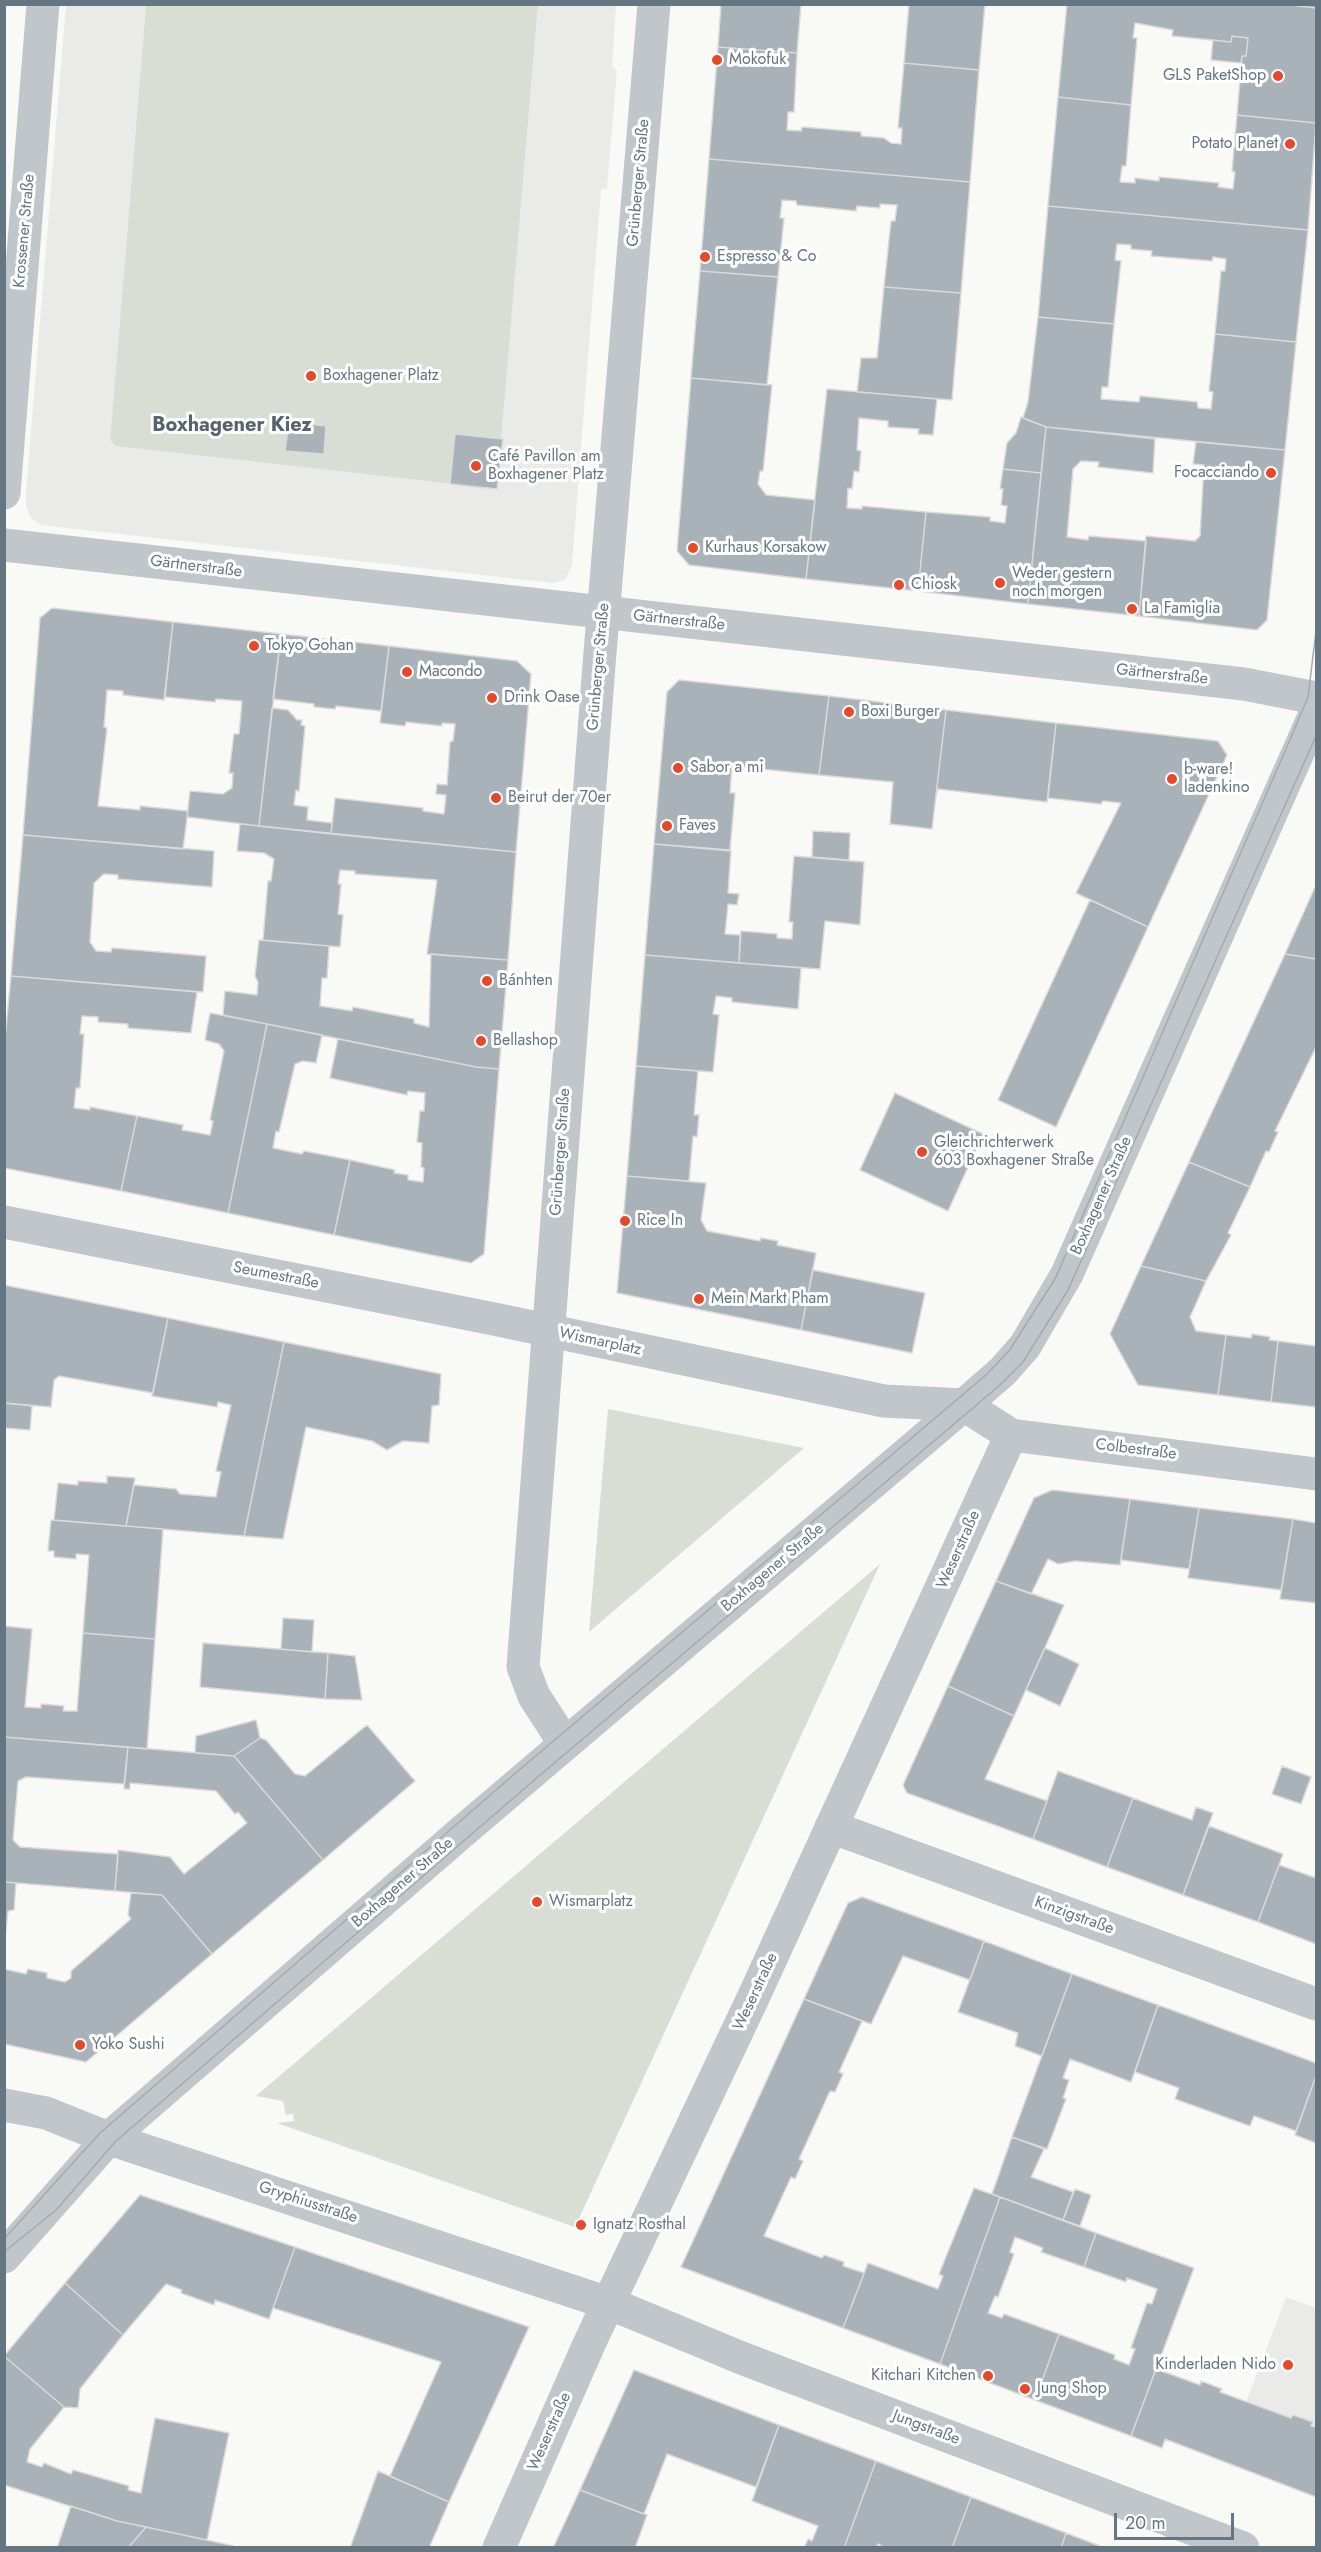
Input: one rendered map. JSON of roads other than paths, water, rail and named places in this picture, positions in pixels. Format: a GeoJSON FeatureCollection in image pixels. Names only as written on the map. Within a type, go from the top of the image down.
{"type":"FeatureCollection","features":[{"type":"Feature","properties":{"kind":"street","name":"Krossener Straße"},"geometry":{"type":"LineString","coordinates":[[4,493],[43,4]]}},
{"type":"Feature","properties":{"kind":"street","name":"Grünberger Straße"},"geometry":{"type":"LineString","coordinates":[[547,1331],[603,613],[654,4]]}},
{"type":"Feature","properties":{"kind":"street","name":"Gärtnerstraße"},"geometry":{"type":"LineString","coordinates":[[4,545],[1244,684],[1317,698]]}},
{"type":"Feature","properties":{"kind":"street","name":"Boxhagener Straße"},"geometry":{"type":"LineString","coordinates":[[4,2257],[110,2138],[565,1744],[964,1405],[1003,1371],[1025,1346],[1067,1274],[1317,712]]}},
{"type":"Feature","properties":{"kind":"street","name":"Seumestraße"},"geometry":{"type":"LineString","coordinates":[[4,1222],[547,1331]]}},
{"type":"Feature","properties":{"kind":"street","name":"Wismarplatz"},"geometry":{"type":"LineString","coordinates":[[565,1744],[534,1696],[523,1667],[547,1331],[897,1403],[964,1405]]}},
{"type":"Feature","properties":{"kind":"street","name":"Colbestraße"},"geometry":{"type":"LineString","coordinates":[[964,1405],[1011,1435],[1317,1474]]}},
{"type":"Feature","properties":{"kind":"street","name":"Weserstraße"},"geometry":{"type":"LineString","coordinates":[[499,2547],[590,2342],[611,2304],[1011,1435]]}},
{"type":"Feature","properties":{"kind":"street","name":"Kinzigstraße"},"geometry":{"type":"LineString","coordinates":[[831,1827],[1317,2004]]}},
{"type":"Feature","properties":{"kind":"street","name":"Gryphiusstraße"},"geometry":{"type":"LineString","coordinates":[[4,2104],[46,2113],[110,2138],[611,2304]]}},
{"type":"Feature","properties":{"kind":"street","name":"Jungstraße"},"geometry":{"type":"LineString","coordinates":[[611,2304],[744,2359],[1243,2547]]}},
{"type":"Feature","properties":{"kind":"tram line"},"geometry":{"type":"LineString","coordinates":[[4,2239],[100,2133],[518,1771],[986,1375],[1009,1351],[1055,1279],[1289,742],[1308,697],[1316,631]]}},
{"type":"Feature","properties":{"kind":"tram line"},"geometry":{"type":"LineString","coordinates":[[4,2252],[56,2210],[116,2141],[532,1782],[1000,1385],[1023,1362],[1068,1290],[1316,736]]}},
{"type":"Feature","properties":{"kind":"place","name":"Mokofuk"},"geometry":{"type":"Point","coordinates":[717,60]}},
{"type":"Feature","properties":{"kind":"place","name":"GLS PaketShop"},"geometry":{"type":"Point","coordinates":[1278,76]}},
{"type":"Feature","properties":{"kind":"place","name":"Potato Planet"},"geometry":{"type":"Point","coordinates":[1290,144]}},
{"type":"Feature","properties":{"kind":"place","name":"Espresso & Co"},"geometry":{"type":"Point","coordinates":[705,257]}},
{"type":"Feature","properties":{"kind":"place","name":"Boxhagener Platz"},"geometry":{"type":"Point","coordinates":[311,376]}},
{"type":"Feature","properties":{"kind":"place","name":"Café Pavillon am Boxhagener Platz"},"geometry":{"type":"Point","coordinates":[476,466]}},
{"type":"Feature","properties":{"kind":"place","name":"Focacciando"},"geometry":{"type":"Point","coordinates":[1271,473]}},
{"type":"Feature","properties":{"kind":"place","name":"Kurhaus Korsakow"},"geometry":{"type":"Point","coordinates":[693,548]}},
{"type":"Feature","properties":{"kind":"place","name":"Weder gestern noch morgen"},"geometry":{"type":"Point","coordinates":[1000,583]}},
{"type":"Feature","properties":{"kind":"place","name":"Chiosk"},"geometry":{"type":"Point","coordinates":[899,585]}},
{"type":"Feature","properties":{"kind":"place","name":"La Famiglia"},"geometry":{"type":"Point","coordinates":[1132,609]}},
{"type":"Feature","properties":{"kind":"place","name":"Tokyo Gohan"},"geometry":{"type":"Point","coordinates":[254,646]}},
{"type":"Feature","properties":{"kind":"place","name":"Macondo"},"geometry":{"type":"Point","coordinates":[407,672]}},
{"type":"Feature","properties":{"kind":"place","name":"Drink Oase"},"geometry":{"type":"Point","coordinates":[492,698]}},
{"type":"Feature","properties":{"kind":"place","name":"Boxi Burger"},"geometry":{"type":"Point","coordinates":[849,712]}},
{"type":"Feature","properties":{"kind":"place","name":"Sabor a mi"},"geometry":{"type":"Point","coordinates":[678,768]}},
{"type":"Feature","properties":{"kind":"place","name":"b-ware! ladenkino"},"geometry":{"type":"Point","coordinates":[1172,779]}},
{"type":"Feature","properties":{"kind":"place","name":"Beirut der 70er"},"geometry":{"type":"Point","coordinates":[496,798]}},
{"type":"Feature","properties":{"kind":"place","name":"Faves"},"geometry":{"type":"Point","coordinates":[667,826]}},
{"type":"Feature","properties":{"kind":"place","name":"Bánhten"},"geometry":{"type":"Point","coordinates":[487,981]}},
{"type":"Feature","properties":{"kind":"place","name":"Bellashop"},"geometry":{"type":"Point","coordinates":[481,1041]}},
{"type":"Feature","properties":{"kind":"place","name":"Gleichrichterwerk 603 Boxhagener Straße"},"geometry":{"type":"Point","coordinates":[922,1152]}},
{"type":"Feature","properties":{"kind":"place","name":"Rice In"},"geometry":{"type":"Point","coordinates":[625,1221]}},
{"type":"Feature","properties":{"kind":"place","name":"Mein Markt Pham"},"geometry":{"type":"Point","coordinates":[699,1299]}},
{"type":"Feature","properties":{"kind":"place","name":"Wismarplatz"},"geometry":{"type":"Point","coordinates":[537,1902]}},
{"type":"Feature","properties":{"kind":"place","name":"Yoko Sushi"},"geometry":{"type":"Point","coordinates":[80,2045]}},
{"type":"Feature","properties":{"kind":"place","name":"Ignatz Rosthal"},"geometry":{"type":"Point","coordinates":[581,2225]}},
{"type":"Feature","properties":{"kind":"place","name":"Kinderladen Nido"},"geometry":{"type":"Point","coordinates":[1288,2365]}},
{"type":"Feature","properties":{"kind":"place","name":"Kitchari Kitchen"},"geometry":{"type":"Point","coordinates":[988,2376]}},
{"type":"Feature","properties":{"kind":"place","name":"Jung Shop"},"geometry":{"type":"Point","coordinates":[1025,2389]}},
{"type":"Feature","properties":{"kind":"district","name":"Boxhagener Kiez"},"geometry":{"type":"Point","coordinates":[232,426]}}]}
